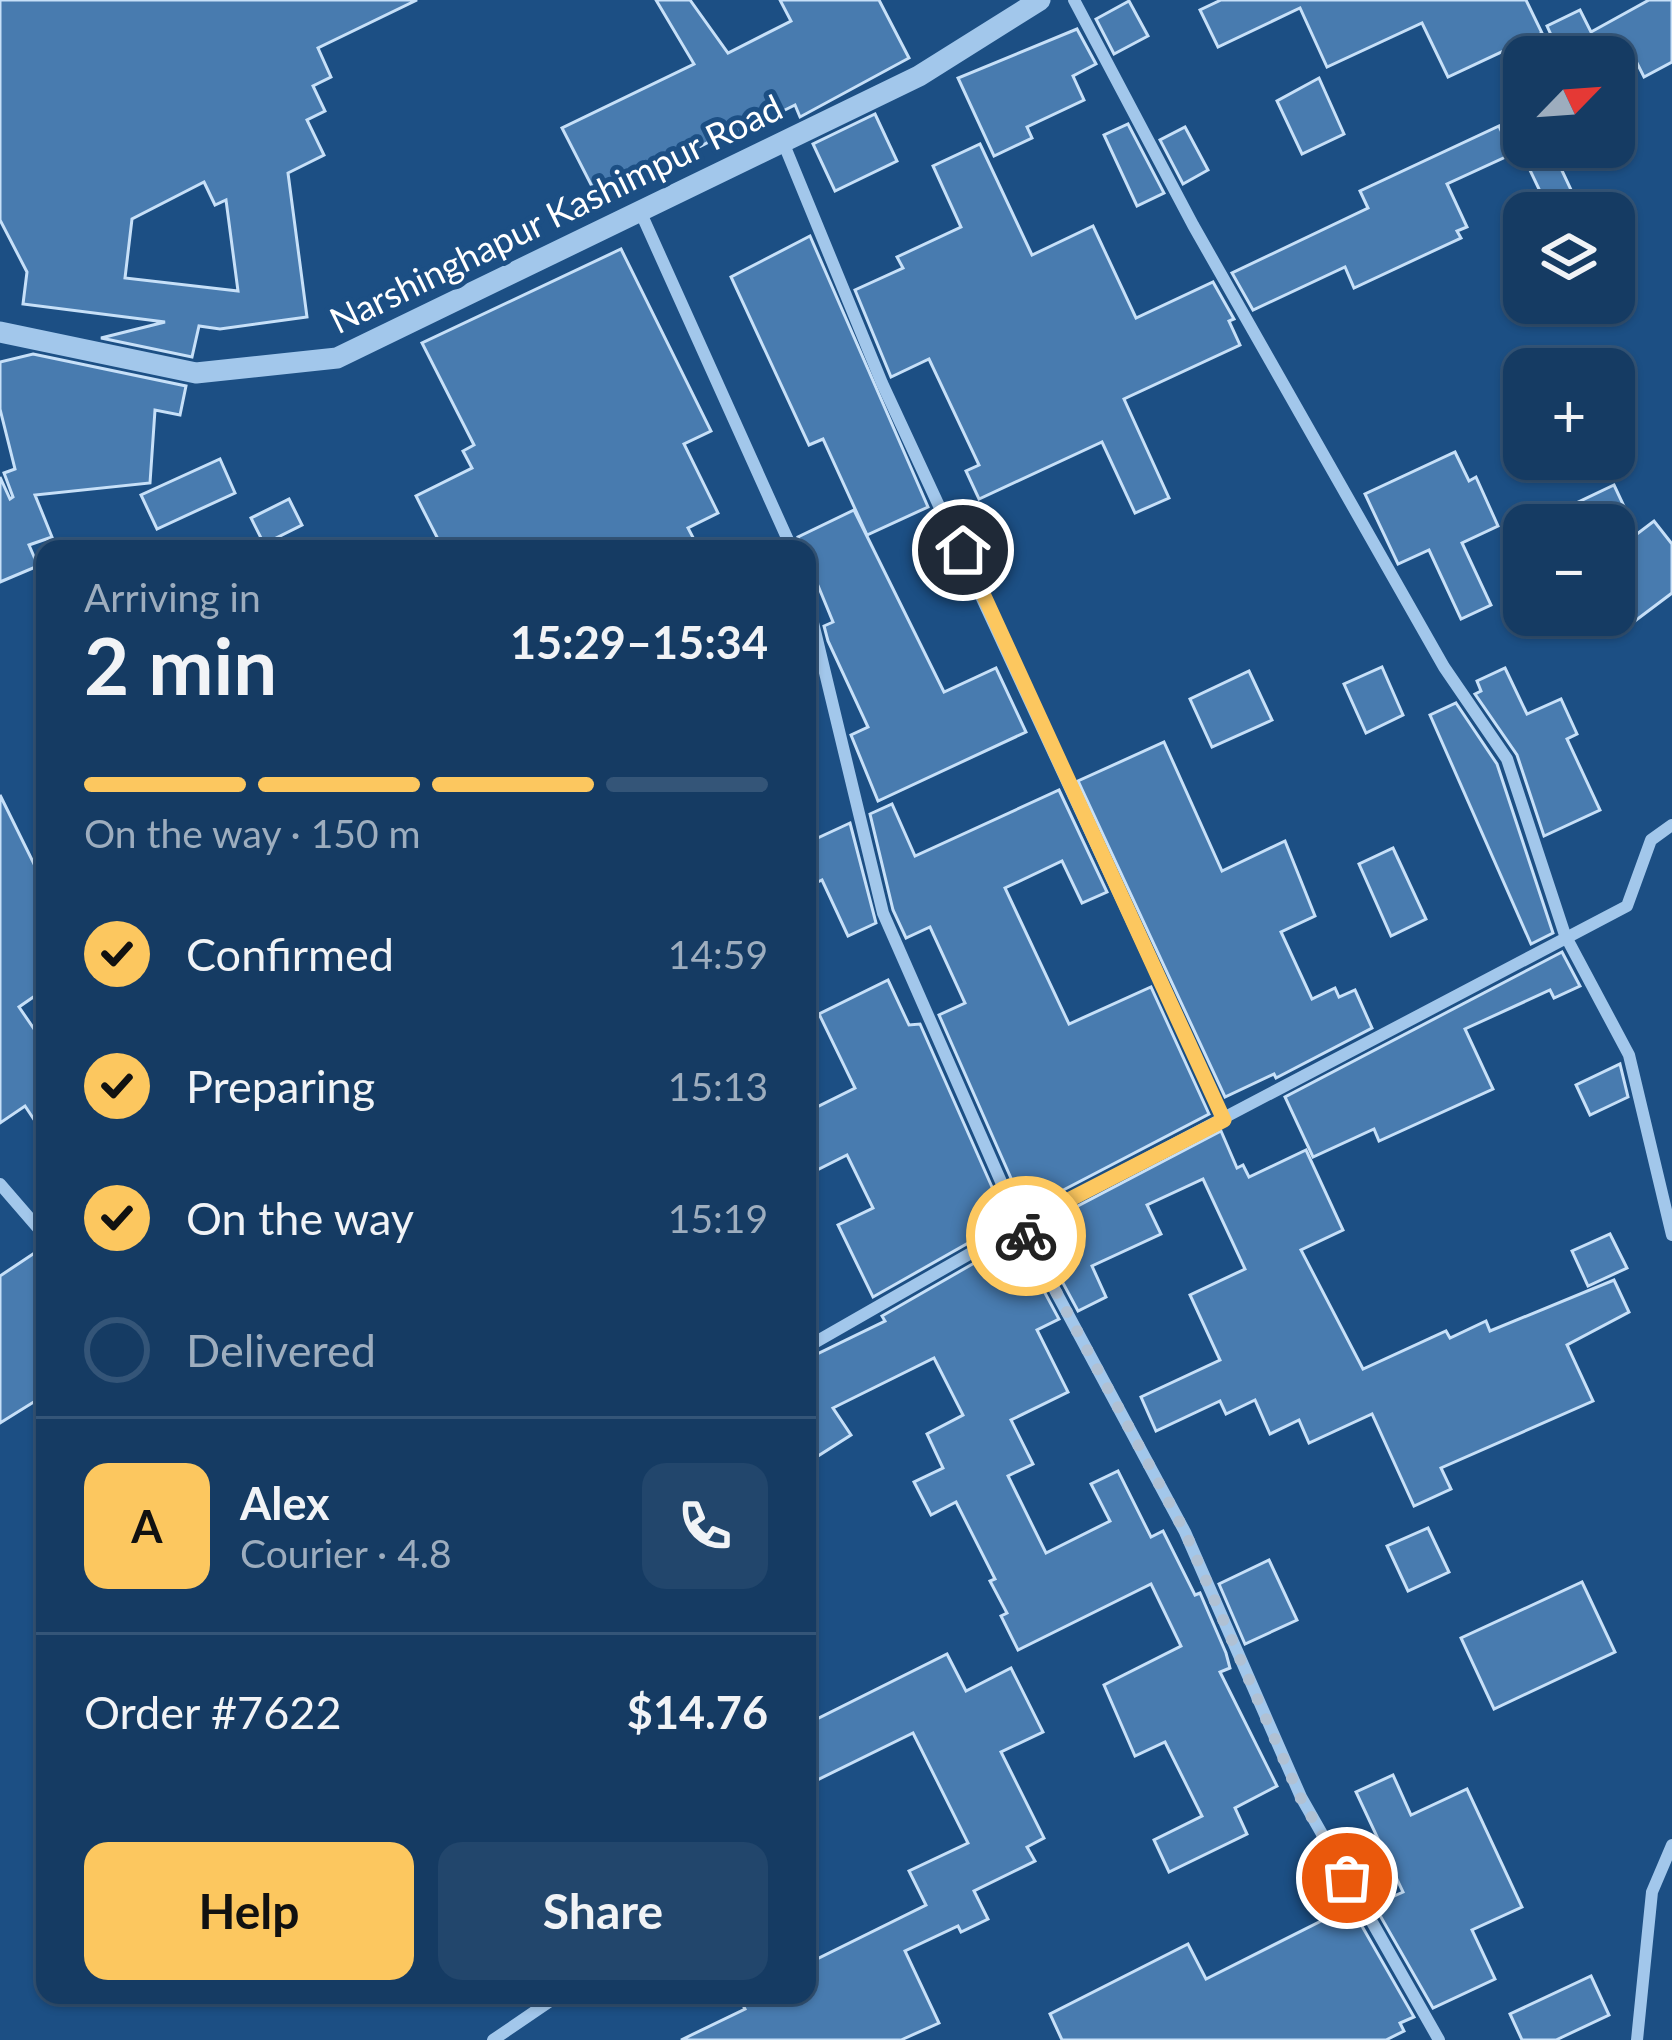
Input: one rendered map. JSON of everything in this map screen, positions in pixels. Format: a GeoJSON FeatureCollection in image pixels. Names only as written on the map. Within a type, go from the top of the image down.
{"type":"FeatureCollection","features":[{"type":"Feature","properties":{"kind":"street","name":"Narshinghapur Kashimpur Road"},"geometry":{"type":"LineString","coordinates":[[0,332],[196,373],[337,358],[919,76],[1040,0]]}},
{"type":"Feature","properties":{"kind":"street"},"geometry":{"type":"LineString","coordinates":[[1074,0],[1193,225],[1444,667],[1508,759],[1565,934],[1629,1055],[1672,1235]]}},
{"type":"Feature","properties":{"kind":"street"},"geometry":{"type":"LineString","coordinates":[[783,142],[882,383],[1224,1120]]}},
{"type":"Feature","properties":{"kind":"street"},"geometry":{"type":"LineString","coordinates":[[640,211],[788,540]]}},
{"type":"Feature","properties":{"kind":"street"},"geometry":{"type":"LineString","coordinates":[[816,635],[883,913],[1020,1225],[1185,1532],[1300,1797],[1439,2040]]}},
{"type":"Feature","properties":{"kind":"street"},"geometry":{"type":"LineString","coordinates":[[816,1342],[1020,1225],[1627,905],[1651,840],[1672,825]]}},
{"type":"Feature","properties":{"kind":"street"},"geometry":{"type":"LineString","coordinates":[[0,1184],[36,1226]]}},
{"type":"Feature","properties":{"kind":"street"},"geometry":{"type":"LineString","coordinates":[[1636,2040],[1652,1892],[1672,1845]]}},
{"type":"Feature","properties":{"kind":"street"},"geometry":{"type":"LineString","coordinates":[[493,2040],[546,2004]]}},
{"type":"Feature","properties":{"kind":"building"},"geometry":{"type":"Polygon","coordinates":[[[0,0],[417,0],[318,48],[331,77],[313,86],[325,111],[307,120],[324,155],[288,173],[307,317],[220,329],[199,326],[192,357],[101,338],[165,322],[23,304],[27,272],[0,220],[0,0]],[[204,182],[132,219],[125,278],[238,291],[226,200],[215,205],[204,182]]]}},
{"type":"Feature","properties":{"kind":"building"},"geometry":{"type":"Polygon","coordinates":[[[656,0],[690,0],[728,53],[791,21],[780,0],[879,0],[909,58],[800,117],[795,105],[712,146],[709,142],[634,180],[637,186],[601,204],[562,128],[694,64],[656,0]]]}},
{"type":"Feature","properties":{"kind":"building"},"geometry":{"type":"Polygon","coordinates":[[[1221,0],[1526,0],[1542,33],[1503,36],[1503,51],[1448,77],[1422,23],[1327,67],[1300,8],[1218,47],[1200,10],[1221,0]]]}},
{"type":"Feature","properties":{"kind":"building"},"geometry":{"type":"Polygon","coordinates":[[[1649,0],[1672,0],[1672,62],[1644,77],[1635,59],[1635,36],[1552,36],[1547,26],[1580,10],[1591,32],[1649,0]]]}},
{"type":"Feature","properties":{"kind":"building"},"geometry":{"type":"Polygon","coordinates":[[[1129,1],[1148,36],[1114,54],[1096,19],[1129,1]]]}},
{"type":"Feature","properties":{"kind":"building"},"geometry":{"type":"Polygon","coordinates":[[[1077,29],[1096,64],[1073,76],[1084,100],[1027,127],[1032,138],[994,156],[958,78],[1077,29]]]}},
{"type":"Feature","properties":{"kind":"building"},"geometry":{"type":"Polygon","coordinates":[[[1319,78],[1344,134],[1302,154],[1277,101],[1319,78]]]}},
{"type":"Feature","properties":{"kind":"building"},"geometry":{"type":"Polygon","coordinates":[[[875,114],[897,161],[835,191],[813,144],[875,114]]]}},
{"type":"Feature","properties":{"kind":"building"},"geometry":{"type":"Polygon","coordinates":[[[1128,124],[1164,193],[1137,206],[1104,135],[1128,124]]]}},
{"type":"Feature","properties":{"kind":"building"},"geometry":{"type":"Polygon","coordinates":[[[1499,126],[1503,135],[1503,158],[1447,184],[1467,227],[1457,231],[1461,238],[1354,288],[1345,267],[1253,310],[1232,273],[1368,208],[1360,191],[1499,126]]]}},
{"type":"Feature","properties":{"kind":"building"},"geometry":{"type":"Polygon","coordinates":[[[1185,127],[1208,170],[1183,184],[1160,140],[1185,127]]]}},
{"type":"Feature","properties":{"kind":"building"},"geometry":{"type":"Polygon","coordinates":[[[980,144],[1032,255],[1093,226],[1136,318],[1213,282],[1234,319],[1229,321],[1240,345],[1124,399],[1169,498],[1135,513],[1102,442],[979,499],[966,471],[979,465],[929,359],[891,377],[855,290],[903,268],[897,257],[961,227],[933,166],[980,144]]]}},
{"type":"Feature","properties":{"kind":"building"},"geometry":{"type":"Polygon","coordinates":[[[1529,168],[1561,168],[1572,192],[1540,192],[1529,168]]]}},
{"type":"Feature","properties":{"kind":"building"},"geometry":{"type":"Polygon","coordinates":[[[810,236],[928,507],[867,535],[823,439],[809,445],[731,277],[810,236]]]}},
{"type":"Feature","properties":{"kind":"building"},"geometry":{"type":"Polygon","coordinates":[[[621,249],[711,431],[684,444],[718,513],[688,528],[694,540],[438,540],[416,496],[472,468],[463,451],[474,445],[422,343],[621,249]]]}},
{"type":"Feature","properties":{"kind":"building"},"geometry":{"type":"Polygon","coordinates":[[[33,354],[186,386],[180,415],[155,410],[150,483],[35,495],[52,537],[29,545],[36,567],[0,582],[0,477],[10,499],[4,473],[15,469],[0,409],[0,362],[33,354]]]}},
{"type":"Feature","properties":{"kind":"building"},"geometry":{"type":"Polygon","coordinates":[[[1455,452],[1469,481],[1476,477],[1498,526],[1462,543],[1491,605],[1461,619],[1429,550],[1398,564],[1365,494],[1455,452]]]}},
{"type":"Feature","properties":{"kind":"building"},"geometry":{"type":"Polygon","coordinates":[[[220,459],[235,493],[157,529],[141,495],[220,459]]]}},
{"type":"Feature","properties":{"kind":"building"},"geometry":{"type":"Polygon","coordinates":[[[1614,485],[1623,504],[1574,504],[1614,485]]]}},
{"type":"Feature","properties":{"kind":"building"},"geometry":{"type":"Polygon","coordinates":[[[289,499],[302,525],[262,540],[251,518],[289,499]]]}},
{"type":"Feature","properties":{"kind":"building"},"geometry":{"type":"Polygon","coordinates":[[[854,510],[944,692],[996,668],[1026,732],[878,801],[851,735],[868,727],[824,626],[833,622],[816,581],[816,540],[798,537],[854,510]]]}},
{"type":"Feature","properties":{"kind":"building"},"geometry":{"type":"Polygon","coordinates":[[[1654,521],[1672,544],[1672,593],[1635,621],[1635,530],[1637,534],[1654,521]]]}},
{"type":"Feature","properties":{"kind":"building"},"geometry":{"type":"Polygon","coordinates":[[[1382,667],[1403,715],[1366,733],[1344,684],[1382,667]]]}},
{"type":"Feature","properties":{"kind":"building"},"geometry":{"type":"Polygon","coordinates":[[[1505,668],[1527,714],[1561,699],[1577,734],[1567,739],[1600,810],[1544,836],[1517,755],[1475,694],[1481,691],[1477,681],[1505,668]]]}},
{"type":"Feature","properties":{"kind":"building"},"geometry":{"type":"Polygon","coordinates":[[[1249,671],[1272,720],[1212,747],[1190,699],[1249,671]]]}},
{"type":"Feature","properties":{"kind":"building"},"geometry":{"type":"Polygon","coordinates":[[[1456,703],[1497,764],[1553,933],[1531,944],[1430,715],[1456,703]]]}},
{"type":"Feature","properties":{"kind":"building"},"geometry":{"type":"Polygon","coordinates":[[[1164,742],[1222,871],[1285,841],[1315,916],[1281,932],[1312,999],[1335,988],[1339,997],[1355,990],[1372,1028],[1276,1078],[1274,1074],[1225,1097],[1078,781],[1164,742]]]}},
{"type":"Feature","properties":{"kind":"building"},"geometry":{"type":"Polygon","coordinates":[[[1059,790],[1107,892],[1082,903],[1062,861],[1005,888],[1069,1024],[1151,987],[1209,1114],[1025,1210],[939,1015],[965,1003],[930,927],[906,938],[893,910],[870,814],[892,804],[915,856],[1059,790]]]}},
{"type":"Feature","properties":{"kind":"building"},"geometry":{"type":"Polygon","coordinates":[[[0,795],[36,863],[36,995],[19,1007],[36,1032],[36,1122],[25,1106],[0,1123],[0,795]]]}},
{"type":"Feature","properties":{"kind":"building"},"geometry":{"type":"Polygon","coordinates":[[[850,823],[876,923],[848,936],[822,880],[816,883],[816,839],[850,823]]]}},
{"type":"Feature","properties":{"kind":"building"},"geometry":{"type":"Polygon","coordinates":[[[1393,848],[1426,919],[1391,936],[1359,864],[1393,848]]]}},
{"type":"Feature","properties":{"kind":"building"},"geometry":{"type":"Polygon","coordinates":[[[1562,952],[1580,986],[1554,998],[1550,990],[1465,1029],[1493,1089],[1379,1141],[1374,1129],[1313,1157],[1285,1097],[1562,952]]]}},
{"type":"Feature","properties":{"kind":"building"},"geometry":{"type":"Polygon","coordinates":[[[888,980],[909,1025],[920,1024],[1007,1221],[873,1297],[838,1225],[873,1208],[847,1155],[816,1170],[816,1108],[855,1088],[819,1014],[888,980]]]}},
{"type":"Feature","properties":{"kind":"building"},"geometry":{"type":"Polygon","coordinates":[[[1620,1064],[1628,1097],[1590,1115],[1576,1085],[1620,1064]]]}},
{"type":"Feature","properties":{"kind":"building"},"geometry":{"type":"Polygon","coordinates":[[[1221,1131],[1237,1168],[1243,1165],[1249,1177],[1306,1150],[1343,1230],[1301,1250],[1363,1369],[1446,1331],[1450,1338],[1486,1321],[1490,1331],[1614,1280],[1629,1312],[1567,1345],[1593,1401],[1441,1468],[1451,1489],[1414,1506],[1372,1414],[1309,1443],[1299,1420],[1270,1434],[1255,1400],[1226,1414],[1220,1401],[1156,1431],[1141,1397],[1220,1360],[1190,1295],[1245,1269],[1203,1179],[1147,1205],[1161,1234],[1092,1266],[1106,1297],[1078,1311],[1034,1229],[1221,1131]]]}},
{"type":"Feature","properties":{"kind":"building"},"geometry":{"type":"Polygon","coordinates":[[[1610,1234],[1627,1268],[1588,1286],[1572,1251],[1610,1234]]]}},
{"type":"Feature","properties":{"kind":"building"},"geometry":{"type":"Polygon","coordinates":[[[1016,1239],[1059,1319],[1037,1330],[1068,1392],[1011,1420],[1033,1464],[1008,1476],[1046,1553],[1110,1521],[1091,1484],[1118,1471],[1151,1537],[1163,1531],[1195,1595],[1200,1593],[1230,1668],[1220,1672],[1277,1786],[1235,1808],[1247,1834],[1169,1872],[1154,1840],[1202,1816],[1165,1742],[1135,1756],[1104,1685],[1181,1646],[1151,1584],[1018,1650],[1001,1616],[1007,1613],[990,1581],[995,1579],[956,1502],[931,1515],[914,1482],[943,1468],[927,1434],[963,1415],[934,1358],[833,1408],[851,1435],[816,1457],[816,1355],[885,1321],[882,1316],[1016,1239]]]}},
{"type":"Feature","properties":{"kind":"building"},"geometry":{"type":"Polygon","coordinates":[[[36,1252],[36,1401],[0,1423],[0,1276],[36,1252]]]}},
{"type":"Feature","properties":{"kind":"building"},"geometry":{"type":"Polygon","coordinates":[[[1428,1528],[1449,1572],[1408,1591],[1387,1546],[1428,1528]]]}},
{"type":"Feature","properties":{"kind":"building"},"geometry":{"type":"Polygon","coordinates":[[[1269,1560],[1297,1620],[1245,1644],[1219,1584],[1269,1560]]]}},
{"type":"Feature","properties":{"kind":"building"},"geometry":{"type":"Polygon","coordinates":[[[1582,1582],[1615,1652],[1494,1709],[1461,1638],[1582,1582]]]}},
{"type":"Feature","properties":{"kind":"building"},"geometry":{"type":"Polygon","coordinates":[[[947,1654],[966,1691],[1011,1668],[1043,1732],[1001,1752],[1044,1838],[1027,1847],[1035,1861],[974,1891],[988,1919],[961,1932],[958,1926],[905,1951],[939,2023],[901,2040],[681,2040],[745,2009],[742,2004],[816,2004],[816,1960],[926,1905],[909,1871],[968,1843],[913,1733],[816,1781],[816,1720],[947,1654]]]}},
{"type":"Feature","properties":{"kind":"building"},"geometry":{"type":"Polygon","coordinates":[[[1393,1775],[1411,1815],[1467,1789],[1522,1907],[1472,1930],[1495,1979],[1433,2008],[1374,1905],[1403,1892],[1356,1792],[1393,1775]]]}},
{"type":"Feature","properties":{"kind":"building"},"geometry":{"type":"Polygon","coordinates":[[[1347,1908],[1351,1916],[1355,1914],[1414,2017],[1400,2023],[1404,2031],[1386,2040],[1062,2040],[1050,2014],[1188,1944],[1206,1979],[1347,1908]]]}},
{"type":"Feature","properties":{"kind":"building"},"geometry":{"type":"Polygon","coordinates":[[[1591,1976],[1609,2015],[1556,2040],[1522,2040],[1510,2014],[1591,1976]]]}},
{"type":"Feature","properties":{"kind":"way so far"},"geometry":{"type":"LineString","coordinates":[[1026,1236],[1185,1532],[1300,1797],[1347,1878]]}},
{"type":"Feature","properties":{"kind":"route"},"geometry":{"type":"LineString","coordinates":[[963,550],[1224,1120],[1020,1225],[1026,1236]]}}]}
